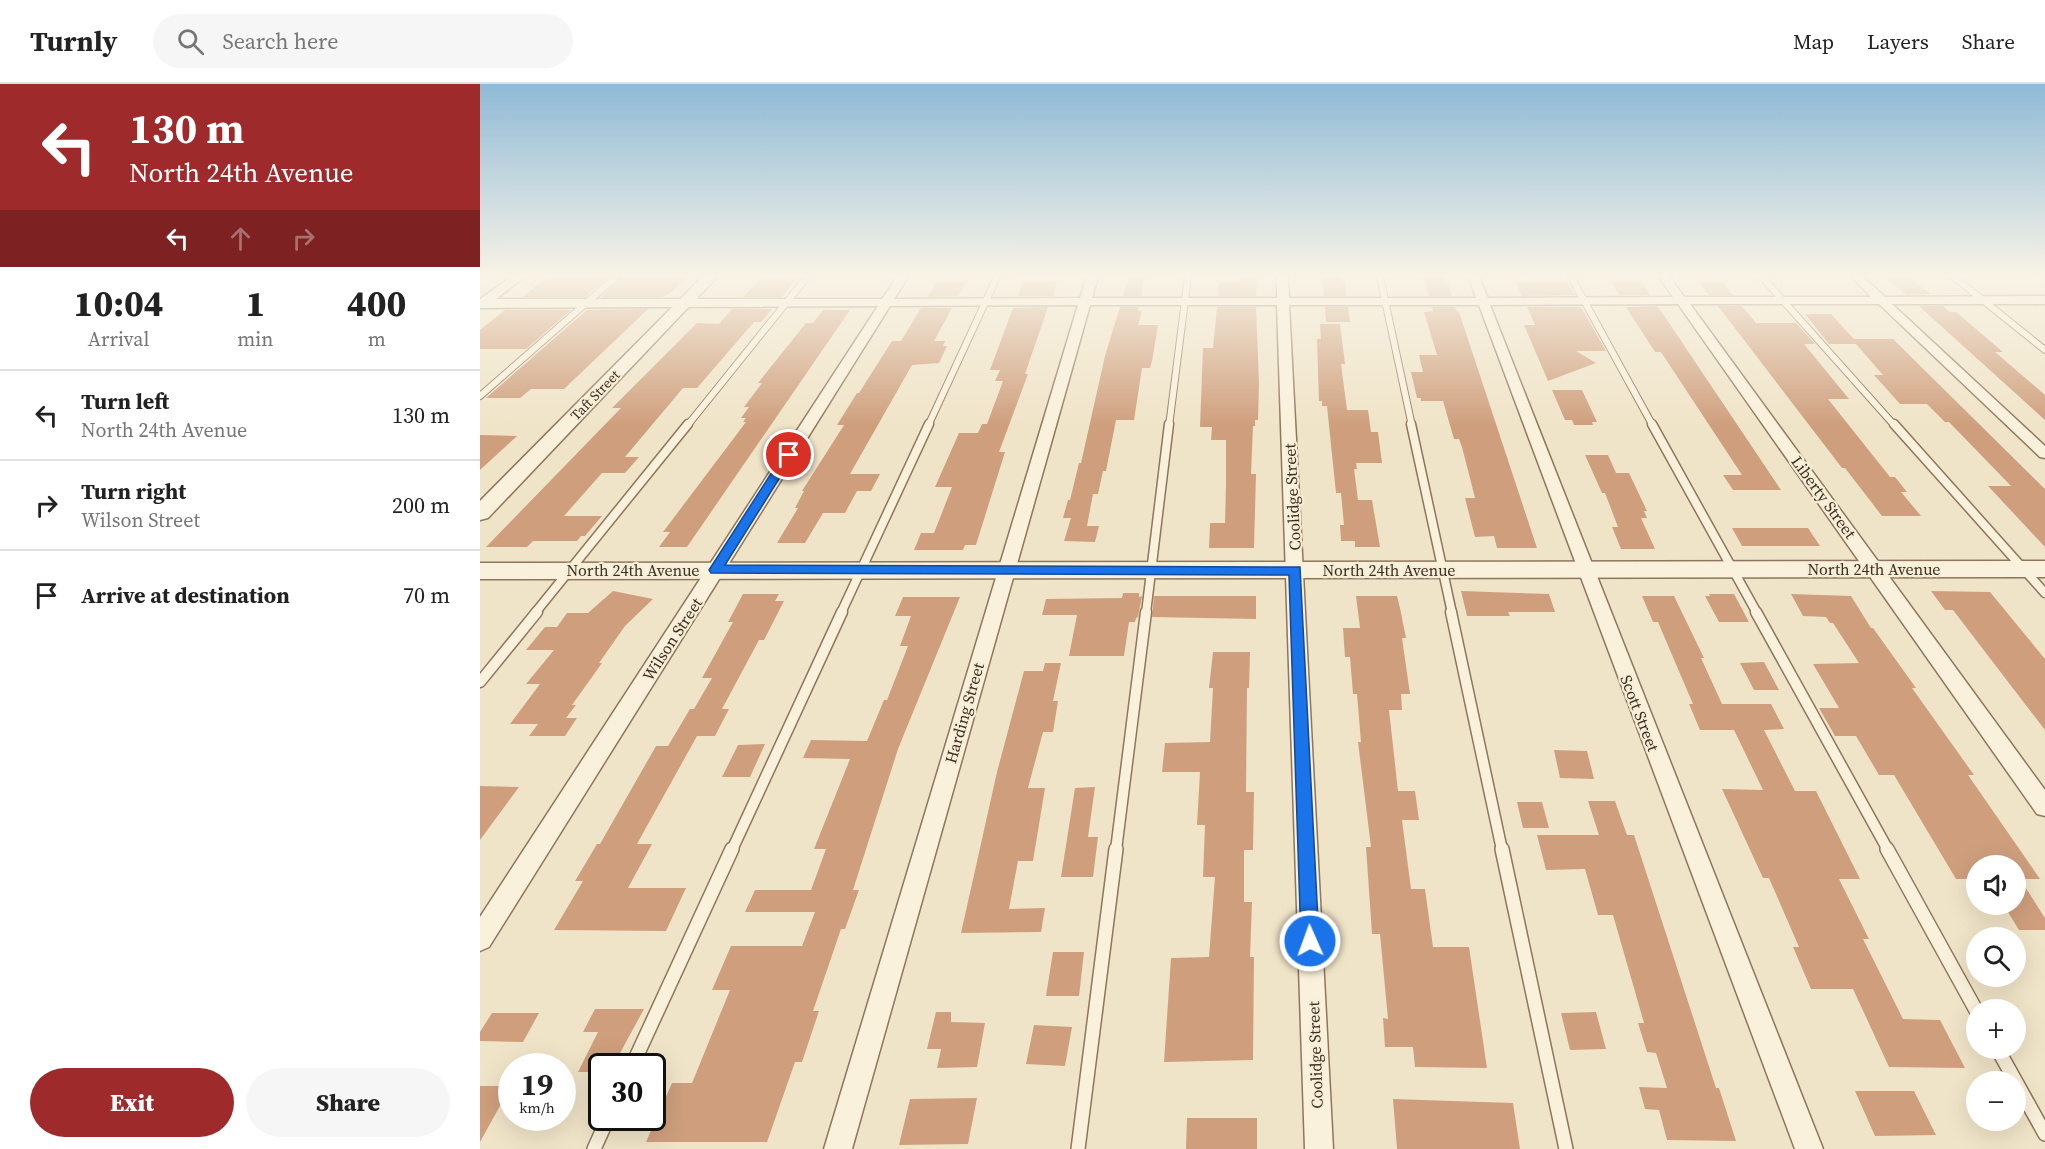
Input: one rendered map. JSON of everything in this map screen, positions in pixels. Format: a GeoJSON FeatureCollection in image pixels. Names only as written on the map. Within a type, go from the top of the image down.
{"type":"FeatureCollection","features":[{"type":"Feature","properties":{"kind":"street","name":"Taft Street"},"geometry":{"type":"LineString","coordinates":[[480,513],[661,327]]}},
{"type":"Feature","properties":{"kind":"street","name":"Wilson Street"},"geometry":{"type":"LineString","coordinates":[[480,939],[869,327]]}},
{"type":"Feature","properties":{"kind":"street","name":"Harding Street"},"geometry":{"type":"LineString","coordinates":[[838,1149],[1077,327]]}},
{"type":"Feature","properties":{"kind":"street","name":"Coolidge Street"},"geometry":{"type":"LineString","coordinates":[[1284,327],[1319,1149]]}},
{"type":"Feature","properties":{"kind":"street","name":"Scott Street"},"geometry":{"type":"LineString","coordinates":[[1494,327],[1585,570],[1809,1149]]}},
{"type":"Feature","properties":{"kind":"street","name":"Liberty Street"},"geometry":{"type":"LineString","coordinates":[[1700,327],[1876,568],[2045,807]]}},
{"type":"Feature","properties":{"kind":"street"},"geometry":{"type":"LineString","coordinates":[[1910,327],[2045,454]]}},
{"type":"Feature","properties":{"kind":"street","name":"North 24th Avenue"},"geometry":{"type":"LineString","coordinates":[[480,571],[2034,569]]}},
{"type":"Feature","properties":{"kind":"lane"},"geometry":{"type":"LineString","coordinates":[[480,396],[559,327]]}},
{"type":"Feature","properties":{"kind":"lane"},"geometry":{"type":"LineString","coordinates":[[480,682],[766,327]]}},
{"type":"Feature","properties":{"kind":"lane"},"geometry":{"type":"LineString","coordinates":[[638,1053],[974,327]]}},
{"type":"Feature","properties":{"kind":"lane"},"geometry":{"type":"LineString","coordinates":[[1078,1149],[1182,327]]}},
{"type":"Feature","properties":{"kind":"lane"},"geometry":{"type":"LineString","coordinates":[[1391,327],[1566,1149]]}},
{"type":"Feature","properties":{"kind":"lane"},"geometry":{"type":"LineString","coordinates":[[1598,327],[1970,999]]}},
{"type":"Feature","properties":{"kind":"lane"},"geometry":{"type":"LineString","coordinates":[[1807,327],[2034,569],[2045,593]]}},
{"type":"Feature","properties":{"kind":"lane"},"geometry":{"type":"LineString","coordinates":[[2016,327],[2045,350]]}},
{"type":"Feature","properties":{"kind":"lane"},"geometry":{"type":"LineString","coordinates":[[2026,1100],[2045,1134]]}},
{"type":"Feature","properties":{"kind":"lane"},"geometry":{"type":"LineString","coordinates":[[594,1149],[602,1131]]}},
{"type":"Feature","properties":{"kind":"building"},"geometry":{"type":"Polygon","coordinates":[[[484,327],[552,327],[526,349],[480,349],[480,330],[484,327]]]}},
{"type":"Feature","properties":{"kind":"building"},"geometry":{"type":"Polygon","coordinates":[[[568,327],[629,327],[564,389],[531,389],[520,398],[486,398],[568,327]]]}},
{"type":"Feature","properties":{"kind":"building"},"geometry":{"type":"Polygon","coordinates":[[[693,327],[750,327],[697,388],[683,388],[625,457],[639,457],[625,473],[602,473],[564,516],[602,516],[585,536],[581,536],[577,541],[533,541],[527,547],[486,547],[621,408],[612,408],[693,327]]]}},
{"type":"Feature","properties":{"kind":"building"},"geometry":{"type":"Polygon","coordinates":[[[803,327],[839,327],[687,547],[659,547],[670,532],[663,532],[746,422],[743,422],[746,418],[741,418],[749,407],[744,407],[762,383],[758,383],[803,327]]]}},
{"type":"Feature","properties":{"kind":"building"},"geometry":{"type":"Polygon","coordinates":[[[910,327],[942,327],[934,341],[945,341],[943,346],[947,346],[939,363],[912,365],[850,474],[880,474],[871,491],[857,491],[845,513],[823,513],[805,543],[777,543],[798,508],[795,508],[804,491],[802,491],[844,425],[837,425],[892,341],[901,341],[910,327]]]}},
{"type":"Feature","properties":{"kind":"building"},"geometry":{"type":"Polygon","coordinates":[[[1006,327],[1041,327],[1025,374],[1028,374],[999,452],[1005,452],[976,545],[965,545],[963,550],[914,550],[921,533],[934,533],[952,487],[935,487],[959,433],[978,433],[982,424],[987,424],[1003,381],[995,381],[1000,370],[990,370],[1006,327]]]}},
{"type":"Feature","properties":{"kind":"building"},"geometry":{"type":"Polygon","coordinates":[[[1114,327],[1158,327],[1150,368],[1142,368],[1134,420],[1116,420],[1106,471],[1103,471],[1098,494],[1093,494],[1087,526],[1099,526],[1095,542],[1064,541],[1071,518],[1063,518],[1079,463],[1081,463],[1105,356],[1114,327]]]}},
{"type":"Feature","properties":{"kind":"building"},"geometry":{"type":"Polygon","coordinates":[[[1215,327],[1257,327],[1258,420],[1255,420],[1255,426],[1253,426],[1251,474],[1256,474],[1254,548],[1209,548],[1210,523],[1225,523],[1226,485],[1226,440],[1211,440],[1212,427],[1200,427],[1203,348],[1213,348],[1215,327]]]}},
{"type":"Feature","properties":{"kind":"building"},"geometry":{"type":"Polygon","coordinates":[[[1320,327],[1340,327],[1345,364],[1341,364],[1347,410],[1368,410],[1371,432],[1378,432],[1382,463],[1356,463],[1357,469],[1354,469],[1358,500],[1372,500],[1380,547],[1355,547],[1355,541],[1341,541],[1340,525],[1344,525],[1341,493],[1336,493],[1327,406],[1322,406],[1322,401],[1319,401],[1317,339],[1321,339],[1320,327]]]}},
{"type":"Feature","properties":{"kind":"building"},"geometry":{"type":"Polygon","coordinates":[[[1428,327],[1464,327],[1537,548],[1497,548],[1494,536],[1475,537],[1465,498],[1475,498],[1459,439],[1454,439],[1443,401],[1421,401],[1421,398],[1417,398],[1411,372],[1423,372],[1419,355],[1437,355],[1428,327]]]}},
{"type":"Feature","properties":{"kind":"building"},"geometry":{"type":"Polygon","coordinates":[[[1525,327],[1592,327],[1606,351],[1576,351],[1596,363],[1548,381],[1525,327]]]}},
{"type":"Feature","properties":{"kind":"building"},"geometry":{"type":"Polygon","coordinates":[[[1639,327],[1672,327],[1781,490],[1733,490],[1723,475],[1742,475],[1661,352],[1655,352],[1639,327]]]}},
{"type":"Feature","properties":{"kind":"building"},"geometry":{"type":"Polygon","coordinates":[[[1734,327],[1799,327],[1815,344],[1804,344],[1849,399],[1828,399],[1890,477],[1895,477],[1907,492],[1901,492],[1921,516],[1882,516],[1845,468],[1842,468],[1734,327]]]}},
{"type":"Feature","properties":{"kind":"building"},"geometry":{"type":"Polygon","coordinates":[[[1815,327],[1843,327],[1854,339],[1893,339],[2045,489],[2045,547],[1988,486],[2011,486],[1949,422],[1945,422],[1927,404],[1900,404],[1874,375],[1883,375],[1856,344],[1829,344],[1815,327]]]}},
{"type":"Feature","properties":{"kind":"building"},"geometry":{"type":"Polygon","coordinates":[[[1942,327],[1973,327],[2003,352],[1995,352],[2045,395],[2045,420],[1942,327]]]}},
{"type":"Feature","properties":{"kind":"building"},"geometry":{"type":"Polygon","coordinates":[[[1552,390],[1582,390],[1597,422],[1592,422],[1593,425],[1574,425],[1572,420],[1565,420],[1552,390]]]}},
{"type":"Feature","properties":{"kind":"building"},"geometry":{"type":"Polygon","coordinates":[[[480,435],[517,436],[480,470],[480,435]]]}},
{"type":"Feature","properties":{"kind":"building"},"geometry":{"type":"Polygon","coordinates":[[[1585,455],[1608,455],[1616,473],[1629,473],[1647,511],[1644,511],[1647,518],[1641,518],[1655,549],[1621,549],[1612,527],[1618,527],[1605,493],[1602,493],[1585,455]]]}},
{"type":"Feature","properties":{"kind":"building"},"geometry":{"type":"Polygon","coordinates":[[[1732,528],[1808,528],[1820,546],[1742,546],[1732,528]]]}},
{"type":"Feature","properties":{"kind":"building"},"geometry":{"type":"Polygon","coordinates":[[[613,591],[653,599],[625,626],[572,705],[576,705],[566,718],[577,718],[565,736],[529,736],[538,724],[510,724],[540,684],[526,684],[554,650],[526,650],[545,627],[557,627],[567,613],[588,613],[613,591]]]}},
{"type":"Feature","properties":{"kind":"building"},"geometry":{"type":"Polygon","coordinates":[[[1461,591],[1549,594],[1555,612],[1508,612],[1510,616],[1467,616],[1461,591]]]}},
{"type":"Feature","properties":{"kind":"building"},"geometry":{"type":"Polygon","coordinates":[[[1931,591],[1990,592],[2045,659],[2045,730],[1953,610],[1945,610],[1931,591]]]}},
{"type":"Feature","properties":{"kind":"building"},"geometry":{"type":"Polygon","coordinates":[[[1123,593],[1139,593],[1139,597],[1142,596],[1138,617],[1135,622],[1129,622],[1124,656],[1069,656],[1077,615],[1042,615],[1046,599],[1122,598],[1123,593]]]}},
{"type":"Feature","properties":{"kind":"building"},"geometry":{"type":"Polygon","coordinates":[[[743,594],[779,594],[775,601],[784,601],[764,640],[759,640],[722,709],[729,709],[715,736],[697,736],[637,844],[652,844],[628,888],[686,888],[666,931],[554,930],[583,881],[575,881],[597,844],[600,844],[656,746],[668,746],[712,678],[702,678],[733,622],[728,622],[743,594]]]}},
{"type":"Feature","properties":{"kind":"building"},"geometry":{"type":"Polygon","coordinates":[[[1709,594],[1734,594],[1749,622],[1719,622],[1705,596],[1710,596],[1709,594]]]}},
{"type":"Feature","properties":{"kind":"building"},"geometry":{"type":"Polygon","coordinates":[[[1791,594],[1851,596],[1871,628],[1916,688],[1912,688],[1974,775],[1968,775],[2023,855],[1966,855],[1966,879],[1956,879],[1894,775],[1879,775],[1856,736],[1835,736],[1819,708],[1839,708],[1813,664],[1859,663],[1833,623],[1830,623],[1826,617],[1803,616],[1791,594]]]}},
{"type":"Feature","properties":{"kind":"building"},"geometry":{"type":"Polygon","coordinates":[[[1154,596],[1256,596],[1256,619],[1152,617],[1154,596]]]}},
{"type":"Feature","properties":{"kind":"building"},"geometry":{"type":"Polygon","coordinates":[[[1356,596],[1397,596],[1406,638],[1402,638],[1410,694],[1401,694],[1402,710],[1389,710],[1398,791],[1415,791],[1419,820],[1402,820],[1411,889],[1425,889],[1433,947],[1469,947],[1487,1068],[1415,1067],[1413,1047],[1385,1047],[1383,1018],[1388,1019],[1380,934],[1372,934],[1366,847],[1371,847],[1358,742],[1361,742],[1357,694],[1353,694],[1350,657],[1345,657],[1343,628],[1360,628],[1356,596]]]}},
{"type":"Feature","properties":{"kind":"building"},"geometry":{"type":"Polygon","coordinates":[[[1642,596],[1674,596],[1704,658],[1701,658],[1722,704],[1771,704],[1784,729],[1764,730],[1795,791],[1816,791],[1860,879],[1839,879],[1869,939],[1863,939],[1903,1019],[1940,1020],[1965,1068],[1889,1067],[1853,989],[1811,989],[1793,947],[1799,947],[1769,878],[1763,878],[1722,789],[1763,790],[1734,730],[1700,730],[1689,704],[1693,704],[1658,622],[1653,622],[1642,596]]]}},
{"type":"Feature","properties":{"kind":"building"},"geometry":{"type":"Polygon","coordinates":[[[903,597],[960,597],[898,749],[853,890],[859,890],[845,929],[841,929],[813,1011],[819,1011],[802,1062],[795,1062],[767,1142],[646,1142],[651,1131],[666,1131],[666,1097],[672,1083],[692,1083],[730,990],[712,990],[731,946],[802,946],[815,912],[745,912],[755,890],[811,890],[826,849],[814,849],[850,759],[803,758],[811,740],[867,741],[884,700],[887,700],[908,646],[900,646],[911,616],[895,616],[903,597]]]}},
{"type":"Feature","properties":{"kind":"building"},"geometry":{"type":"Polygon","coordinates":[[[1213,652],[1250,652],[1249,688],[1247,688],[1246,792],[1254,792],[1253,850],[1244,850],[1244,902],[1252,902],[1250,957],[1254,957],[1253,1060],[1164,1062],[1171,958],[1209,957],[1215,877],[1203,877],[1205,825],[1197,825],[1200,772],[1162,772],[1165,743],[1210,742],[1213,688],[1209,688],[1213,652]]]}},
{"type":"Feature","properties":{"kind":"building"},"geometry":{"type":"Polygon","coordinates":[[[1764,662],[1779,690],[1754,690],[1740,663],[1764,662]]]}},
{"type":"Feature","properties":{"kind":"building"},"geometry":{"type":"Polygon","coordinates":[[[1045,663],[1061,663],[1053,701],[1058,701],[1053,732],[1043,732],[1028,788],[1045,788],[1033,861],[1018,861],[1009,909],[1045,908],[1041,932],[961,933],[997,772],[1024,671],[1043,671],[1045,663]]]}},
{"type":"Feature","properties":{"kind":"building"},"geometry":{"type":"Polygon","coordinates":[[[765,744],[750,777],[722,777],[738,745],[765,744]]]}},
{"type":"Feature","properties":{"kind":"building"},"geometry":{"type":"Polygon","coordinates":[[[1554,750],[1587,751],[1594,779],[1560,778],[1554,750]]]}},
{"type":"Feature","properties":{"kind":"building"},"geometry":{"type":"Polygon","coordinates":[[[480,786],[519,787],[480,840],[480,786]]]}},
{"type":"Feature","properties":{"kind":"building"},"geometry":{"type":"Polygon","coordinates":[[[1095,787],[1088,837],[1098,837],[1093,877],[1061,877],[1075,788],[1095,787]]]}},
{"type":"Feature","properties":{"kind":"building"},"geometry":{"type":"Polygon","coordinates":[[[1588,801],[1615,801],[1627,835],[1634,835],[1716,1088],[1719,1088],[1736,1141],[1667,1140],[1659,1110],[1645,1109],[1639,1087],[1667,1088],[1656,1053],[1647,1052],[1638,1023],[1644,1023],[1613,915],[1598,915],[1585,869],[1546,870],[1537,835],[1599,835],[1588,801]]]}},
{"type":"Feature","properties":{"kind":"building"},"geometry":{"type":"Polygon","coordinates":[[[1517,802],[1542,802],[1549,828],[1523,828],[1517,802]]]}},
{"type":"Feature","properties":{"kind":"building"},"geometry":{"type":"Polygon","coordinates":[[[2026,859],[2040,879],[2026,879],[2026,859]]]}},
{"type":"Feature","properties":{"kind":"building"},"geometry":{"type":"Polygon","coordinates":[[[2026,888],[2045,918],[2045,930],[2026,930],[2026,927],[2017,927],[2010,915],[2026,915],[2026,888]]]}},
{"type":"Feature","properties":{"kind":"building"},"geometry":{"type":"Polygon","coordinates":[[[1053,952],[1084,952],[1079,996],[1046,996],[1053,952]]]}},
{"type":"Feature","properties":{"kind":"building"},"geometry":{"type":"Polygon","coordinates":[[[595,1009],[644,1009],[620,1053],[588,1053],[588,1072],[578,1072],[598,1032],[583,1032],[595,1009]]]}},
{"type":"Feature","properties":{"kind":"building"},"geometry":{"type":"Polygon","coordinates":[[[936,1012],[951,1012],[951,1022],[985,1023],[977,1067],[937,1068],[941,1049],[927,1049],[936,1012]]]}},
{"type":"Feature","properties":{"kind":"building"},"geometry":{"type":"Polygon","coordinates":[[[1596,1012],[1606,1049],[1570,1050],[1561,1013],[1596,1012]]]}},
{"type":"Feature","properties":{"kind":"building"},"geometry":{"type":"Polygon","coordinates":[[[492,1013],[539,1013],[523,1042],[480,1041],[480,1032],[492,1013]]]}},
{"type":"Feature","properties":{"kind":"building"},"geometry":{"type":"Polygon","coordinates":[[[1034,1025],[1072,1027],[1065,1066],[1026,1064],[1034,1025]]]}},
{"type":"Feature","properties":{"kind":"building"},"geometry":{"type":"Polygon","coordinates":[[[480,1086],[498,1086],[498,1109],[480,1142],[480,1086]]]}},
{"type":"Feature","properties":{"kind":"building"},"geometry":{"type":"Polygon","coordinates":[[[1855,1091],[1914,1091],[1936,1135],[1875,1136],[1855,1091]]]}},
{"type":"Feature","properties":{"kind":"building"},"geometry":{"type":"Polygon","coordinates":[[[977,1098],[968,1144],[899,1145],[910,1099],[977,1098]]]}},
{"type":"Feature","properties":{"kind":"building"},"geometry":{"type":"Polygon","coordinates":[[[1393,1099],[1513,1103],[1520,1149],[1397,1149],[1393,1099]]]}},
{"type":"Feature","properties":{"kind":"building"},"geometry":{"type":"Polygon","coordinates":[[[1187,1118],[1257,1118],[1257,1149],[1186,1149],[1187,1118]]]}},
{"type":"Feature","properties":{"kind":"route"},"geometry":{"type":"LineString","coordinates":[[789,455],[716,570],[1295,570],[1310,941]]}}]}
